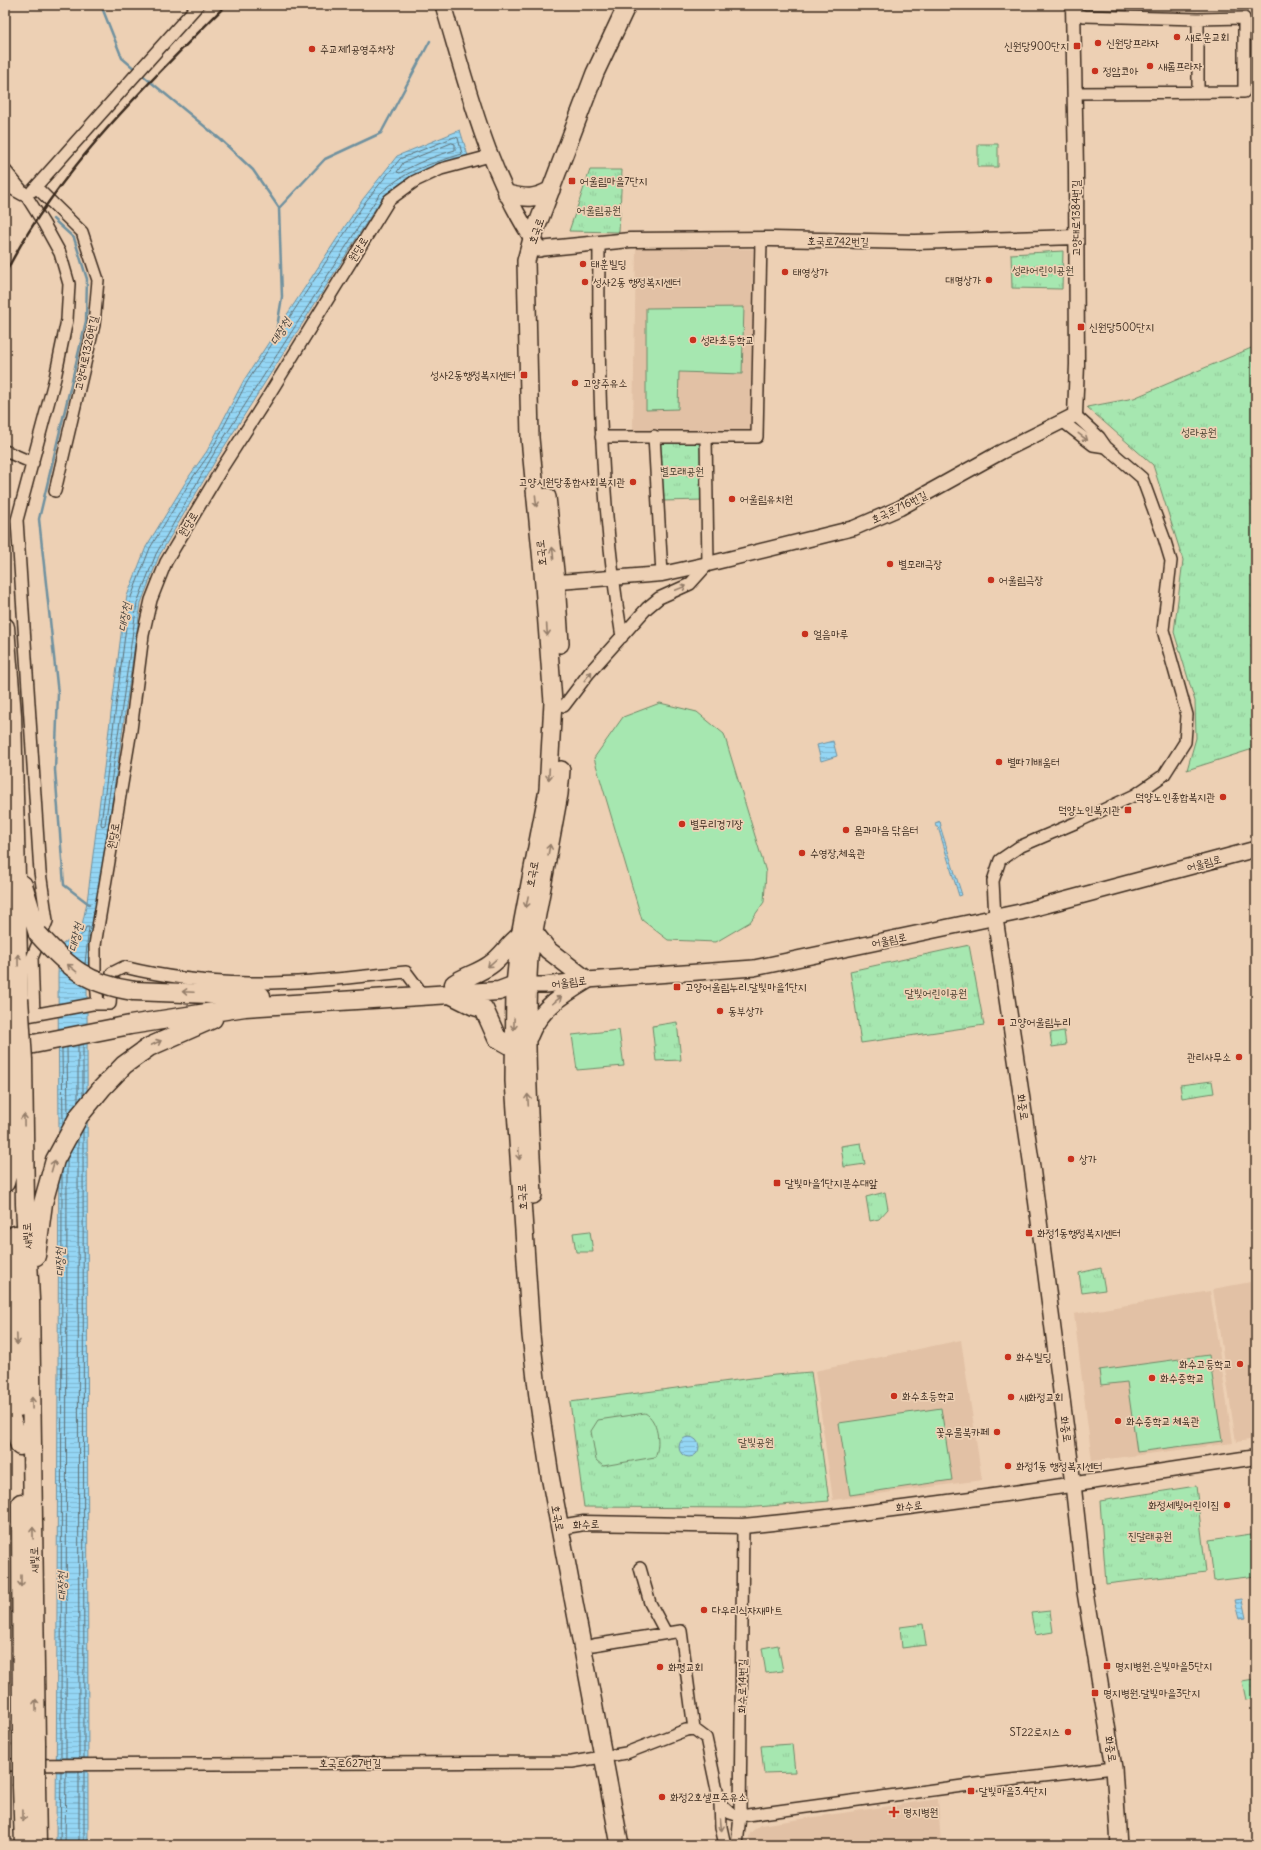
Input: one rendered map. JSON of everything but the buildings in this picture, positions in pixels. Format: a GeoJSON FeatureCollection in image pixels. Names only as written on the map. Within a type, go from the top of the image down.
{"type":"FeatureCollection","features":[{"type":"Feature","properties":{"kind":"highway","name":"새빛로"},"geometry":{"type":"LineString","coordinates":[[5,627],[12,716],[16,858],[13,1000]]}},
{"type":"Feature","properties":{"kind":"highway"},"geometry":{"type":"LineString","coordinates":[[16,858],[38,934],[59,957],[75,971],[94,981],[115,988],[134,991],[257,997],[418,988],[499,991],[521,985]]}},
{"type":"Feature","properties":{"kind":"highway"},"geometry":{"type":"LineString","coordinates":[[129,1021],[245,1007],[453,989],[464,977],[480,972],[492,964],[509,944],[527,934]]}},
{"type":"Feature","properties":{"kind":"highway","name":"새빛로"},"geometry":{"type":"LineString","coordinates":[[5,938],[19,1051],[30,1299],[29,1786],[24,1845]]}},
{"type":"Feature","properties":{"kind":"highway"},"geometry":{"type":"LineString","coordinates":[[453,989],[474,1006],[484,1009],[497,1038],[520,1044]]}},
{"type":"Feature","properties":{"kind":"highway"},"geometry":{"type":"LineString","coordinates":[[5,1043],[19,1051],[129,1021],[297,994]]}},
{"type":"Feature","properties":{"kind":"highway"},"geometry":{"type":"LineString","coordinates":[[30,1299],[43,1203],[55,1160],[79,1116],[102,1088],[124,1066],[149,1047],[185,1030],[245,1007]]}},
{"type":"Feature","properties":{"kind":"highway","name":"새빛로"},"geometry":{"type":"LineString","coordinates":[[19,1051],[12,1152],[29,1744]]}},
{"type":"Feature","properties":{"kind":"highway"},"geometry":{"type":"LineString","coordinates":[[5,1183],[12,1152]]}},
{"type":"Feature","properties":{"kind":"highway"},"geometry":{"type":"LineString","coordinates":[[5,1399],[20,1446]]}},
{"type":"Feature","properties":{"kind":"highway","name":"새빛로"},"geometry":{"type":"LineString","coordinates":[[29,1786],[37,1845]]}},
{"type":"Feature","properties":{"kind":"main road"},"geometry":{"type":"LineString","coordinates":[[443,5],[470,96],[497,176],[535,244]]}},
{"type":"Feature","properties":{"kind":"main road","name":"호국로"},"geometry":{"type":"LineString","coordinates":[[620,1845],[593,1646],[564,1526],[550,1476],[531,1335],[520,1044],[521,985],[548,790],[552,702],[550,582],[536,326],[535,244],[551,190],[595,73],[633,6]]}},
{"type":"Feature","properties":{"kind":"main road","name":"호국로"},"geometry":{"type":"LineString","coordinates":[[535,244],[633,6]]}},
{"type":"Feature","properties":{"kind":"main road"},"geometry":{"type":"LineString","coordinates":[[507,194],[529,198],[539,197],[551,190]]}},
{"type":"Feature","properties":{"kind":"main road","name":"호국로"},"geometry":{"type":"LineString","coordinates":[[527,934],[559,794],[564,706],[550,582]]}},
{"type":"Feature","properties":{"kind":"main road","name":"어울림로"},"geometry":{"type":"LineString","coordinates":[[521,985],[545,985],[587,980],[754,968],[995,918],[1256,849]]}},
{"type":"Feature","properties":{"kind":"main road","name":"화중로"},"geometry":{"type":"LineString","coordinates":[[995,918],[1032,1167],[1073,1484],[1085,1592],[1114,1768],[1119,1845]]}},
{"type":"Feature","properties":{"kind":"main road"},"geometry":{"type":"LineString","coordinates":[[520,1044],[542,1014],[556,1000],[587,980],[527,934]]}},
{"type":"Feature","properties":{"kind":"main road","name":"호국로"},"geometry":{"type":"LineString","coordinates":[[564,1526],[609,1757],[630,1845]]}},
{"type":"Feature","properties":{"kind":"street"},"geometry":{"type":"LineString","coordinates":[[27,197],[146,61],[198,5]]}},
{"type":"Feature","properties":{"kind":"street","name":"고양대로1384번길"},"geometry":{"type":"LineString","coordinates":[[1072,9],[1084,16],[1244,18],[1244,92],[1198,92]]}},
{"type":"Feature","properties":{"kind":"street","name":"고양대로1384번길"},"geometry":{"type":"LineString","coordinates":[[1072,9],[1075,93],[1077,364],[1075,415]]}},
{"type":"Feature","properties":{"kind":"street"},"geometry":{"type":"LineString","coordinates":[[1075,93],[1198,92],[1198,18]]}},
{"type":"Feature","properties":{"kind":"street","name":"원당로"},"geometry":{"type":"LineString","coordinates":[[95,1004],[95,946],[131,730],[143,635],[151,600],[166,562],[222,468],[389,200],[415,181],[441,170],[490,156]]}},
{"type":"Feature","properties":{"kind":"street"},"geometry":{"type":"LineString","coordinates":[[5,170],[27,197],[44,224],[60,253],[69,284],[67,320],[55,378],[17,520],[40,872],[47,922],[32,958],[34,1014]]}},
{"type":"Feature","properties":{"kind":"street"},"geometry":{"type":"LineString","coordinates":[[5,185],[27,197]]}},
{"type":"Feature","properties":{"kind":"street","name":"고양대로1326번길"},"geometry":{"type":"LineString","coordinates":[[36,186],[82,232],[98,280],[94,325],[55,492]]}},
{"type":"Feature","properties":{"kind":"street","name":"호국로742번길"},"geometry":{"type":"LineString","coordinates":[[535,244],[599,243],[630,240],[761,239],[915,242],[1076,237]]}},
{"type":"Feature","properties":{"kind":"street"},"geometry":{"type":"LineString","coordinates":[[600,437],[758,437],[761,239]]}},
{"type":"Feature","properties":{"kind":"street"},"geometry":{"type":"LineString","coordinates":[[599,243],[600,437],[612,578],[622,638]]}},
{"type":"Feature","properties":{"kind":"street"},"geometry":{"type":"LineString","coordinates":[[995,918],[992,881],[1000,860],[1019,847],[1136,795],[1164,776],[1185,742],[1187,715],[1163,630],[1171,561],[1142,478],[1106,447],[1099,437],[1075,415]]}},
{"type":"Feature","properties":{"kind":"street","name":"호국로716번길"},"geometry":{"type":"LineString","coordinates":[[550,582],[662,574],[854,528],[900,508],[1001,452],[1075,415]]}},
{"type":"Feature","properties":{"kind":"street"},"geometry":{"type":"LineString","coordinates":[[1062,421],[1093,445],[1106,447]]}},
{"type":"Feature","properties":{"kind":"street"},"geometry":{"type":"LineString","coordinates":[[654,436],[662,574]]}},
{"type":"Feature","properties":{"kind":"street"},"geometry":{"type":"LineString","coordinates":[[564,706],[589,673],[622,638],[647,608],[659,598],[690,584],[708,564],[706,437]]}},
{"type":"Feature","properties":{"kind":"street"},"geometry":{"type":"LineString","coordinates":[[5,451],[33,463]]}},
{"type":"Feature","properties":{"kind":"street"},"geometry":{"type":"LineString","coordinates":[[5,1020],[95,1004],[110,1004],[112,973],[124,967],[153,974],[247,983],[283,982],[406,972],[418,988]]}},
{"type":"Feature","properties":{"kind":"street","name":"화수로"},"geometry":{"type":"LineString","coordinates":[[564,1526],[584,1523],[743,1526],[830,1517],[1057,1487],[1256,1457]]}},
{"type":"Feature","properties":{"kind":"street","name":"화수로14번길"},"geometry":{"type":"LineString","coordinates":[[737,1845],[740,1816],[743,1526]]}},
{"type":"Feature","properties":{"kind":"street"},"geometry":{"type":"LineString","coordinates":[[640,1568],[650,1603],[666,1633]]}},
{"type":"Feature","properties":{"kind":"street"},"geometry":{"type":"LineString","coordinates":[[593,1646],[681,1631],[694,1729]]}},
{"type":"Feature","properties":{"kind":"street"},"geometry":{"type":"LineString","coordinates":[[609,1757],[626,1753],[686,1730],[694,1729],[706,1738],[720,1804],[721,1828],[725,1845]]}},
{"type":"Feature","properties":{"kind":"street","name":"호국로627번길"},"geometry":{"type":"LineString","coordinates":[[5,1765],[567,1762],[609,1757]]}},
{"type":"Feature","properties":{"kind":"street"},"geometry":{"type":"LineString","coordinates":[[720,1804],[730,1813],[740,1816],[992,1782],[1114,1768]]}},
{"type":"Feature","properties":{"kind":"shaded area","name":"성라초등학교"},"geometry":{"type":"Polygon","coordinates":[[[636,248],[753,249],[751,432],[633,430],[636,248]]]}},
{"type":"Feature","properties":{"kind":"shaded area","name":"화수고등학교"},"geometry":{"type":"Polygon","coordinates":[[[1256,1281],[1256,1439],[1236,1442],[1213,1289],[1256,1281]]]}},
{"type":"Feature","properties":{"kind":"shaded area","name":"화수중학교"},"geometry":{"type":"Polygon","coordinates":[[[1210,1291],[1233,1443],[1092,1461],[1074,1314],[1210,1291]]]}},
{"type":"Feature","properties":{"kind":"shaded area","name":"화수초등학교"},"geometry":{"type":"Polygon","coordinates":[[[961,1340],[982,1480],[833,1500],[815,1371],[961,1340]]]}},
{"type":"Feature","properties":{"kind":"shaded area","name":"명지병원"},"geometry":{"type":"Polygon","coordinates":[[[938,1799],[941,1845],[747,1845],[750,1833],[760,1825],[938,1799]]]}},
{"type":"Feature","properties":{"kind":"green space"},"geometry":{"type":"Polygon","coordinates":[[[978,144],[998,144],[998,167],[978,167],[978,144]]]}},
{"type":"Feature","properties":{"kind":"green space","name":"어울림공원"},"geometry":{"type":"Polygon","coordinates":[[[590,170],[622,170],[619,232],[569,231],[590,170]]]}},
{"type":"Feature","properties":{"kind":"green space","name":"성라어린이공원"},"geometry":{"type":"Polygon","coordinates":[[[1063,251],[1062,289],[1012,288],[1011,254],[1063,251]]]}},
{"type":"Feature","properties":{"kind":"green space"},"geometry":{"type":"Polygon","coordinates":[[[744,307],[742,374],[679,372],[678,409],[646,410],[646,308],[744,307]]]}},
{"type":"Feature","properties":{"kind":"green space","name":"성라공원"},"geometry":{"type":"Polygon","coordinates":[[[1256,346],[1256,748],[1187,770],[1196,738],[1195,701],[1174,632],[1183,560],[1153,465],[1087,407],[1134,398],[1256,346]]]}},
{"type":"Feature","properties":{"kind":"green space","name":"별모래공원"},"geometry":{"type":"Polygon","coordinates":[[[701,441],[703,500],[663,501],[660,442],[701,441]]]}},
{"type":"Feature","properties":{"kind":"green space"},"geometry":{"type":"Polygon","coordinates":[[[660,703],[697,712],[724,734],[766,872],[764,902],[750,922],[716,942],[668,940],[642,920],[594,758],[623,717],[660,703]]]}},
{"type":"Feature","properties":{"kind":"green space","name":"달빛어린이공원"},"geometry":{"type":"Polygon","coordinates":[[[969,945],[984,1025],[861,1043],[850,971],[969,945]]]}},
{"type":"Feature","properties":{"kind":"green space"},"geometry":{"type":"Polygon","coordinates":[[[677,1022],[681,1060],[656,1061],[652,1026],[677,1022]]]}},
{"type":"Feature","properties":{"kind":"green space"},"geometry":{"type":"Polygon","coordinates":[[[619,1030],[624,1066],[577,1070],[572,1035],[619,1030]]]}},
{"type":"Feature","properties":{"kind":"green space"},"geometry":{"type":"Polygon","coordinates":[[[1064,1031],[1066,1045],[1052,1047],[1050,1033],[1064,1031]]]}},
{"type":"Feature","properties":{"kind":"green space"},"geometry":{"type":"Polygon","coordinates":[[[1212,1081],[1214,1093],[1182,1098],[1180,1085],[1212,1081]]]}},
{"type":"Feature","properties":{"kind":"green space"},"geometry":{"type":"Polygon","coordinates":[[[861,1143],[865,1164],[844,1167],[841,1146],[861,1143]]]}},
{"type":"Feature","properties":{"kind":"green space"},"geometry":{"type":"Polygon","coordinates":[[[885,1192],[888,1209],[879,1219],[870,1221],[866,1197],[885,1192]]]}},
{"type":"Feature","properties":{"kind":"green space"},"geometry":{"type":"Polygon","coordinates":[[[590,1231],[593,1252],[576,1252],[573,1233],[590,1231]]]}},
{"type":"Feature","properties":{"kind":"green space"},"geometry":{"type":"Polygon","coordinates":[[[1101,1268],[1105,1290],[1082,1293],[1079,1273],[1101,1268]]]}},
{"type":"Feature","properties":{"kind":"green space"},"geometry":{"type":"Polygon","coordinates":[[[1209,1355],[1222,1441],[1137,1452],[1127,1382],[1101,1385],[1099,1370],[1209,1355]]]}},
{"type":"Feature","properties":{"kind":"green space","name":"달빛공원"},"geometry":{"type":"Polygon","coordinates":[[[811,1372],[829,1501],[745,1508],[584,1507],[570,1402],[775,1375],[811,1372]]]}},
{"type":"Feature","properties":{"kind":"green space"},"geometry":{"type":"Polygon","coordinates":[[[941,1408],[952,1480],[850,1495],[839,1423],[941,1408]]]}},
{"type":"Feature","properties":{"kind":"green space"},"geometry":{"type":"Polygon","coordinates":[[[645,1413],[653,1421],[657,1433],[658,1446],[655,1457],[603,1466],[596,1460],[591,1431],[598,1420],[645,1413]]]}},
{"type":"Feature","properties":{"kind":"green space","name":"진달래공원"},"geometry":{"type":"Polygon","coordinates":[[[1196,1486],[1206,1572],[1106,1584],[1100,1501],[1196,1486]]]}},
{"type":"Feature","properties":{"kind":"green space"},"geometry":{"type":"Polygon","coordinates":[[[1251,1534],[1256,1576],[1214,1581],[1209,1540],[1251,1534]]]}},
{"type":"Feature","properties":{"kind":"green space"},"geometry":{"type":"Polygon","coordinates":[[[1050,1611],[1053,1632],[1035,1635],[1031,1613],[1050,1611]]]}},
{"type":"Feature","properties":{"kind":"green space"},"geometry":{"type":"Polygon","coordinates":[[[923,1624],[926,1645],[902,1648],[900,1627],[923,1624]]]}},
{"type":"Feature","properties":{"kind":"green space"},"geometry":{"type":"Polygon","coordinates":[[[778,1645],[783,1671],[766,1673],[762,1648],[778,1645]]]}},
{"type":"Feature","properties":{"kind":"green space"},"geometry":{"type":"Polygon","coordinates":[[[1254,1679],[1256,1698],[1246,1700],[1242,1681],[1254,1679]]]}},
{"type":"Feature","properties":{"kind":"green space"},"geometry":{"type":"Polygon","coordinates":[[[792,1744],[795,1772],[764,1773],[761,1746],[792,1744]]]}},
{"type":"Feature","properties":{"kind":"water","name":"대장천"},"geometry":{"type":"Polygon","coordinates":[[[460,130],[468,156],[422,172],[401,183],[382,198],[217,458],[159,556],[141,603],[87,974],[88,1845],[56,1845],[59,947],[81,930],[87,902],[127,596],[146,547],[190,475],[207,451],[244,380],[363,199],[397,156],[460,130]]]}},
{"type":"Feature","properties":{"kind":"water"},"geometry":{"type":"Polygon","coordinates":[[[833,741],[837,756],[821,761],[817,745],[833,741]]]}},
{"type":"Feature","properties":{"kind":"water"},"geometry":{"type":"Polygon","coordinates":[[[940,821],[940,826],[962,895],[959,896],[938,827],[936,827],[935,823],[940,821]]]}},
{"type":"Feature","properties":{"kind":"water"},"geometry":{"type":"Polygon","coordinates":[[[689,1437],[696,1440],[699,1447],[696,1454],[689,1457],[682,1454],[679,1447],[682,1440],[689,1437]]]}},
{"type":"Feature","properties":{"kind":"water"},"geometry":{"type":"Polygon","coordinates":[[[1242,1599],[1246,1618],[1240,1619],[1235,1600],[1242,1599]]]}},
{"type":"Feature","properties":{"kind":"waterway"},"geometry":{"type":"LineString","coordinates":[[101,5],[122,58],[136,70]]}},
{"type":"Feature","properties":{"kind":"waterway"},"geometry":{"type":"LineString","coordinates":[[279,208],[325,159],[381,133],[430,41]]}},
{"type":"Feature","properties":{"kind":"waterway","name":"대장천"},"geometry":{"type":"LineString","coordinates":[[141,74],[220,139],[253,170],[279,208],[282,297],[276,333]]}},
{"type":"Feature","properties":{"kind":"waterway"},"geometry":{"type":"LineString","coordinates":[[53,219],[74,238],[87,279],[86,321],[39,519],[58,694],[55,770],[64,885],[89,904]]}},
{"type":"Feature","properties":{"kind":"railway"},"geometry":{"type":"LineString","coordinates":[[5,274],[26,236],[76,165],[134,98],[226,5]]}},
{"type":"Feature","properties":{"kind":"place","name":"새로운교회"},"geometry":{"type":"Point","coordinates":[1177,37]}},
{"type":"Feature","properties":{"kind":"place","name":"신원당프라자"},"geometry":{"type":"Point","coordinates":[1098,43]}},
{"type":"Feature","properties":{"kind":"place","name":"신원당900단지"},"geometry":{"type":"Point","coordinates":[1077,46]}},
{"type":"Feature","properties":{"kind":"place","name":"주교제1공영주차장"},"geometry":{"type":"Point","coordinates":[312,49]}},
{"type":"Feature","properties":{"kind":"place","name":"새롬프라자"},"geometry":{"type":"Point","coordinates":[1150,66]}},
{"type":"Feature","properties":{"kind":"place","name":"정암코아"},"geometry":{"type":"Point","coordinates":[1095,71]}},
{"type":"Feature","properties":{"kind":"place","name":"어울림마을7단지"},"geometry":{"type":"Point","coordinates":[572,181]}},
{"type":"Feature","properties":{"kind":"place","name":"태훈빌딩"},"geometry":{"type":"Point","coordinates":[583,264]}},
{"type":"Feature","properties":{"kind":"place","name":"태영상가"},"geometry":{"type":"Point","coordinates":[785,272]}},
{"type":"Feature","properties":{"kind":"place","name":"대명상가"},"geometry":{"type":"Point","coordinates":[989,280]}},
{"type":"Feature","properties":{"kind":"place","name":"성사2동 행정복지센터"},"geometry":{"type":"Point","coordinates":[585,282]}},
{"type":"Feature","properties":{"kind":"place","name":"신원당500단지"},"geometry":{"type":"Point","coordinates":[1081,327]}},
{"type":"Feature","properties":{"kind":"place","name":"성라초등학교"},"geometry":{"type":"Point","coordinates":[693,340]}},
{"type":"Feature","properties":{"kind":"place","name":"성사2동행정복지센터"},"geometry":{"type":"Point","coordinates":[524,375]}},
{"type":"Feature","properties":{"kind":"place","name":"고양주유소"},"geometry":{"type":"Point","coordinates":[575,383]}},
{"type":"Feature","properties":{"kind":"place","name":"고양시원당종합사회복지관"},"geometry":{"type":"Point","coordinates":[633,482]}},
{"type":"Feature","properties":{"kind":"place","name":"어울림유치원"},"geometry":{"type":"Point","coordinates":[732,499]}},
{"type":"Feature","properties":{"kind":"place","name":"별모래극장"},"geometry":{"type":"Point","coordinates":[890,564]}},
{"type":"Feature","properties":{"kind":"place","name":"어울림극장"},"geometry":{"type":"Point","coordinates":[991,580]}},
{"type":"Feature","properties":{"kind":"place","name":"얼음마루"},"geometry":{"type":"Point","coordinates":[805,634]}},
{"type":"Feature","properties":{"kind":"place","name":"별따기배움터"},"geometry":{"type":"Point","coordinates":[999,762]}},
{"type":"Feature","properties":{"kind":"place","name":"덕양노인종합복지관"},"geometry":{"type":"Point","coordinates":[1223,797]}},
{"type":"Feature","properties":{"kind":"place","name":"덕양노인복지관"},"geometry":{"type":"Point","coordinates":[1128,810]}},
{"type":"Feature","properties":{"kind":"place","name":"별무리경기장"},"geometry":{"type":"Point","coordinates":[682,824]}},
{"type":"Feature","properties":{"kind":"place","name":"몸과마음 닦음터"},"geometry":{"type":"Point","coordinates":[846,830]}},
{"type":"Feature","properties":{"kind":"place","name":"수영장,체육관"},"geometry":{"type":"Point","coordinates":[802,853]}},
{"type":"Feature","properties":{"kind":"place","name":"고양어울림누리.달빛마을1단지"},"geometry":{"type":"Point","coordinates":[677,987]}},
{"type":"Feature","properties":{"kind":"place","name":"동부상가"},"geometry":{"type":"Point","coordinates":[720,1011]}},
{"type":"Feature","properties":{"kind":"place","name":"고양어울림누리"},"geometry":{"type":"Point","coordinates":[1001,1022]}},
{"type":"Feature","properties":{"kind":"place","name":"관리사무소"},"geometry":{"type":"Point","coordinates":[1239,1057]}},
{"type":"Feature","properties":{"kind":"place","name":"상가"},"geometry":{"type":"Point","coordinates":[1071,1159]}},
{"type":"Feature","properties":{"kind":"place","name":"달빛마을1단지분수대앞"},"geometry":{"type":"Point","coordinates":[777,1183]}},
{"type":"Feature","properties":{"kind":"place","name":"화정1동행정복지센터"},"geometry":{"type":"Point","coordinates":[1029,1233]}},
{"type":"Feature","properties":{"kind":"place","name":"화수빌딩"},"geometry":{"type":"Point","coordinates":[1008,1357]}},
{"type":"Feature","properties":{"kind":"place","name":"화수고등학교"},"geometry":{"type":"Point","coordinates":[1240,1364]}},
{"type":"Feature","properties":{"kind":"place","name":"화수중학교"},"geometry":{"type":"Point","coordinates":[1152,1378]}},
{"type":"Feature","properties":{"kind":"place","name":"화수초등학교"},"geometry":{"type":"Point","coordinates":[894,1396]}},
{"type":"Feature","properties":{"kind":"place","name":"새화정교회"},"geometry":{"type":"Point","coordinates":[1011,1397]}},
{"type":"Feature","properties":{"kind":"place","name":"화수중학교 체육관"},"geometry":{"type":"Point","coordinates":[1118,1421]}},
{"type":"Feature","properties":{"kind":"place","name":"꽃우물북카페"},"geometry":{"type":"Point","coordinates":[997,1432]}},
{"type":"Feature","properties":{"kind":"place","name":"화정1동 행정복지센터"},"geometry":{"type":"Point","coordinates":[1008,1466]}},
{"type":"Feature","properties":{"kind":"place","name":"화정세빛어린이집"},"geometry":{"type":"Point","coordinates":[1227,1505]}},
{"type":"Feature","properties":{"kind":"place","name":"다우리식자재마트"},"geometry":{"type":"Point","coordinates":[704,1610]}},
{"type":"Feature","properties":{"kind":"place","name":"명지병원.은빛마을5단지"},"geometry":{"type":"Point","coordinates":[1107,1666]}},
{"type":"Feature","properties":{"kind":"place","name":"화평교회"},"geometry":{"type":"Point","coordinates":[660,1667]}},
{"type":"Feature","properties":{"kind":"place","name":"명지병원.달빛마을3단지"},"geometry":{"type":"Point","coordinates":[1095,1693]}},
{"type":"Feature","properties":{"kind":"place","name":"ST22로지스"},"geometry":{"type":"Point","coordinates":[1068,1732]}},
{"type":"Feature","properties":{"kind":"place","name":"달빛마을3.4단지"},"geometry":{"type":"Point","coordinates":[971,1791]}},
{"type":"Feature","properties":{"kind":"place","name":"화정2호셀프주유소"},"geometry":{"type":"Point","coordinates":[662,1797]}},
{"type":"Feature","properties":{"kind":"place","name":"명지병원"},"geometry":{"type":"Point","coordinates":[894,1812]}}]}
